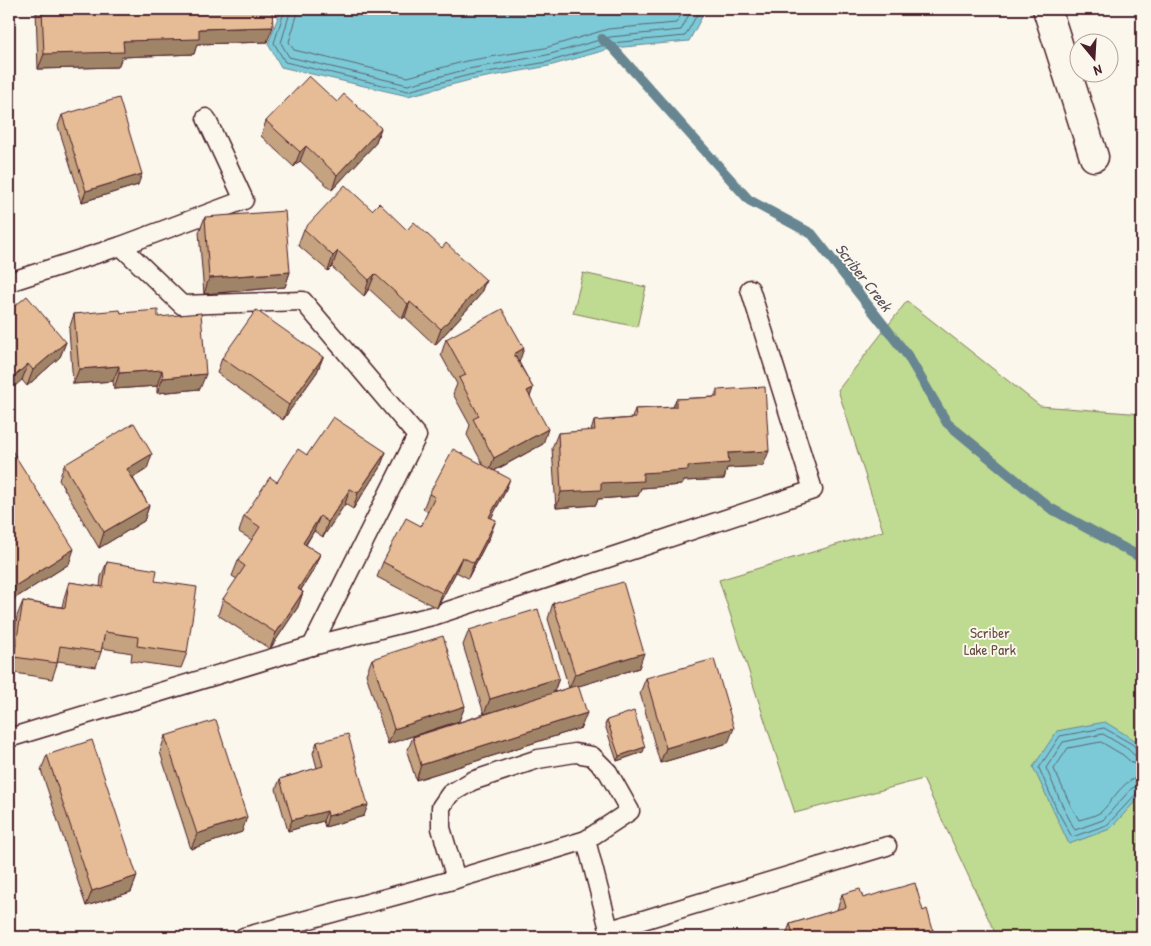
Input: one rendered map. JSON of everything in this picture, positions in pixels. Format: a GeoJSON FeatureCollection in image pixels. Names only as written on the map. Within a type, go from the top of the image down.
{"type":"FeatureCollection","features":[{"type":"Feature","properties":{"kind":"street"},"geometry":{"type":"LineString","coordinates":[[1048,9],[1094,157]]}},
{"type":"Feature","properties":{"kind":"lane"},"geometry":{"type":"LineString","coordinates":[[9,282],[121,246],[244,200],[206,118]]}},
{"type":"Feature","properties":{"kind":"lane"},"geometry":{"type":"LineString","coordinates":[[121,246],[182,304],[303,300],[417,436],[312,646]]}},
{"type":"Feature","properties":{"kind":"lane"},"geometry":{"type":"LineString","coordinates":[[9,736],[312,646],[436,615],[812,490],[750,289]]}},
{"type":"Feature","properties":{"kind":"lane"},"geometry":{"type":"LineString","coordinates":[[244,937],[456,879],[586,840],[630,811],[608,772],[592,756],[575,753],[538,759],[472,781],[450,794],[441,807],[441,828],[456,879]]}},
{"type":"Feature","properties":{"kind":"lane"},"geometry":{"type":"LineString","coordinates":[[586,840],[611,934],[887,846]]}},
{"type":"Feature","properties":{"kind":"green space"},"geometry":{"type":"Polygon","coordinates":[[[583,273],[646,287],[637,327],[573,313],[583,273]]]}},
{"type":"Feature","properties":{"kind":"green space","name":"Scriber Lake Park"},"geometry":{"type":"Polygon","coordinates":[[[907,301],[1040,406],[1142,414],[1142,937],[997,937],[923,779],[795,813],[719,580],[883,531],[838,390],[907,301]]]}},
{"type":"Feature","properties":{"kind":"water"},"geometry":{"type":"Polygon","coordinates":[[[281,9],[703,9],[704,13],[689,41],[613,48],[549,66],[470,80],[408,96],[281,67],[268,44],[281,9]]]}},
{"type":"Feature","properties":{"kind":"water"},"geometry":{"type":"Polygon","coordinates":[[[1105,722],[1136,741],[1142,748],[1142,794],[1110,829],[1069,844],[1033,767],[1057,731],[1105,722]]]}},
{"type":"Feature","properties":{"kind":"building"},"geometry":{"type":"Polygon","coordinates":[[[42,9],[272,9],[273,27],[199,29],[199,39],[123,41],[124,52],[44,54],[42,9]]]}},
{"type":"Feature","properties":{"kind":"building"},"geometry":{"type":"Polygon","coordinates":[[[309,76],[337,102],[344,94],[381,128],[337,175],[306,146],[300,152],[266,121],[309,76]]]}},
{"type":"Feature","properties":{"kind":"building"},"geometry":{"type":"Polygon","coordinates":[[[119,98],[142,174],[86,191],[62,115],[119,98]]]}},
{"type":"Feature","properties":{"kind":"building"},"geometry":{"type":"Polygon","coordinates":[[[345,185],[372,210],[379,203],[407,230],[414,222],[442,248],[446,243],[486,280],[441,329],[410,302],[408,304],[375,274],[369,280],[338,251],[333,256],[304,229],[345,185]]]}},
{"type":"Feature","properties":{"kind":"building"},"geometry":{"type":"Polygon","coordinates":[[[285,211],[290,272],[209,278],[205,217],[285,211]]]}},
{"type":"Feature","properties":{"kind":"building"},"geometry":{"type":"Polygon","coordinates":[[[27,296],[66,342],[33,370],[28,364],[9,381],[9,311],[27,296]]]}},
{"type":"Feature","properties":{"kind":"building"},"geometry":{"type":"Polygon","coordinates":[[[502,309],[524,348],[514,354],[533,388],[527,391],[548,429],[494,458],[473,419],[479,416],[459,378],[466,375],[446,339],[502,309]]]}},
{"type":"Feature","properties":{"kind":"building"},"geometry":{"type":"Polygon","coordinates":[[[120,310],[121,313],[158,310],[158,317],[201,313],[206,374],[163,378],[162,370],[119,373],[119,366],[79,369],[74,314],[120,310]]]}},
{"type":"Feature","properties":{"kind":"building"},"geometry":{"type":"Polygon","coordinates":[[[256,310],[323,357],[289,405],[222,358],[256,310]]]}},
{"type":"Feature","properties":{"kind":"building"},"geometry":{"type":"Polygon","coordinates":[[[765,387],[769,451],[728,453],[729,463],[688,466],[688,470],[643,473],[644,481],[601,483],[601,490],[561,492],[558,433],[595,430],[594,421],[636,418],[635,409],[676,407],[676,399],[717,397],[717,390],[765,387]]]}},
{"type":"Feature","properties":{"kind":"building"},"geometry":{"type":"Polygon","coordinates":[[[333,417],[386,452],[358,493],[350,489],[328,522],[320,516],[303,543],[320,554],[298,589],[303,592],[276,633],[223,599],[245,566],[238,561],[260,527],[244,516],[270,477],[277,482],[298,449],[307,455],[333,417]]]}},
{"type":"Feature","properties":{"kind":"building"},"geometry":{"type":"Polygon","coordinates":[[[134,423],[152,454],[127,469],[149,506],[104,532],[64,465],[134,423]]]}},
{"type":"Feature","properties":{"kind":"building"},"geometry":{"type":"Polygon","coordinates":[[[9,446],[74,549],[12,588],[9,583],[9,446]]]}},
{"type":"Feature","properties":{"kind":"building"},"geometry":{"type":"Polygon","coordinates":[[[453,449],[510,479],[489,517],[496,520],[474,563],[462,557],[442,593],[383,562],[406,518],[421,526],[435,497],[429,494],[453,449]]]}},
{"type":"Feature","properties":{"kind":"building"},"geometry":{"type":"Polygon","coordinates":[[[107,562],[157,570],[155,581],[197,587],[187,653],[137,646],[138,637],[105,632],[101,652],[60,646],[57,663],[14,657],[23,601],[65,608],[69,582],[103,587],[107,562]]]}},
{"type":"Feature","properties":{"kind":"building"},"geometry":{"type":"Polygon","coordinates":[[[623,582],[644,653],[575,674],[553,603],[623,582]]]}},
{"type":"Feature","properties":{"kind":"building"},"geometry":{"type":"Polygon","coordinates":[[[538,609],[559,678],[490,699],[469,630],[538,609]]]}},
{"type":"Feature","properties":{"kind":"building"},"geometry":{"type":"Polygon","coordinates":[[[443,636],[465,706],[394,729],[372,659],[443,636]]]}},
{"type":"Feature","properties":{"kind":"building"},"geometry":{"type":"Polygon","coordinates":[[[714,659],[734,728],[666,748],[646,678],[714,659]]]}},
{"type":"Feature","properties":{"kind":"building"},"geometry":{"type":"Polygon","coordinates":[[[578,685],[587,713],[421,765],[413,737],[578,685]]]}},
{"type":"Feature","properties":{"kind":"building"},"geometry":{"type":"Polygon","coordinates":[[[634,711],[645,747],[619,756],[607,720],[634,711]]]}},
{"type":"Feature","properties":{"kind":"building"},"geometry":{"type":"Polygon","coordinates":[[[216,720],[247,817],[197,834],[165,736],[216,720]]]}},
{"type":"Feature","properties":{"kind":"building"},"geometry":{"type":"Polygon","coordinates":[[[348,734],[368,805],[328,816],[327,811],[292,820],[280,779],[323,766],[317,742],[348,734]]]}},
{"type":"Feature","properties":{"kind":"building"},"geometry":{"type":"Polygon","coordinates":[[[92,740],[137,876],[92,891],[47,755],[92,740]]]}},
{"type":"Feature","properties":{"kind":"building"},"geometry":{"type":"Polygon","coordinates":[[[915,883],[923,911],[927,909],[935,937],[794,937],[790,924],[846,907],[842,894],[860,889],[863,898],[915,883]]]}},
{"type":"Feature","properties":{"kind":"waterway","name":"Scriber Creek"},"geometry":{"type":"LineString","coordinates":[[602,39],[613,48],[749,200],[812,234],[908,356],[947,423],[1050,508],[1142,558]]}}]}
